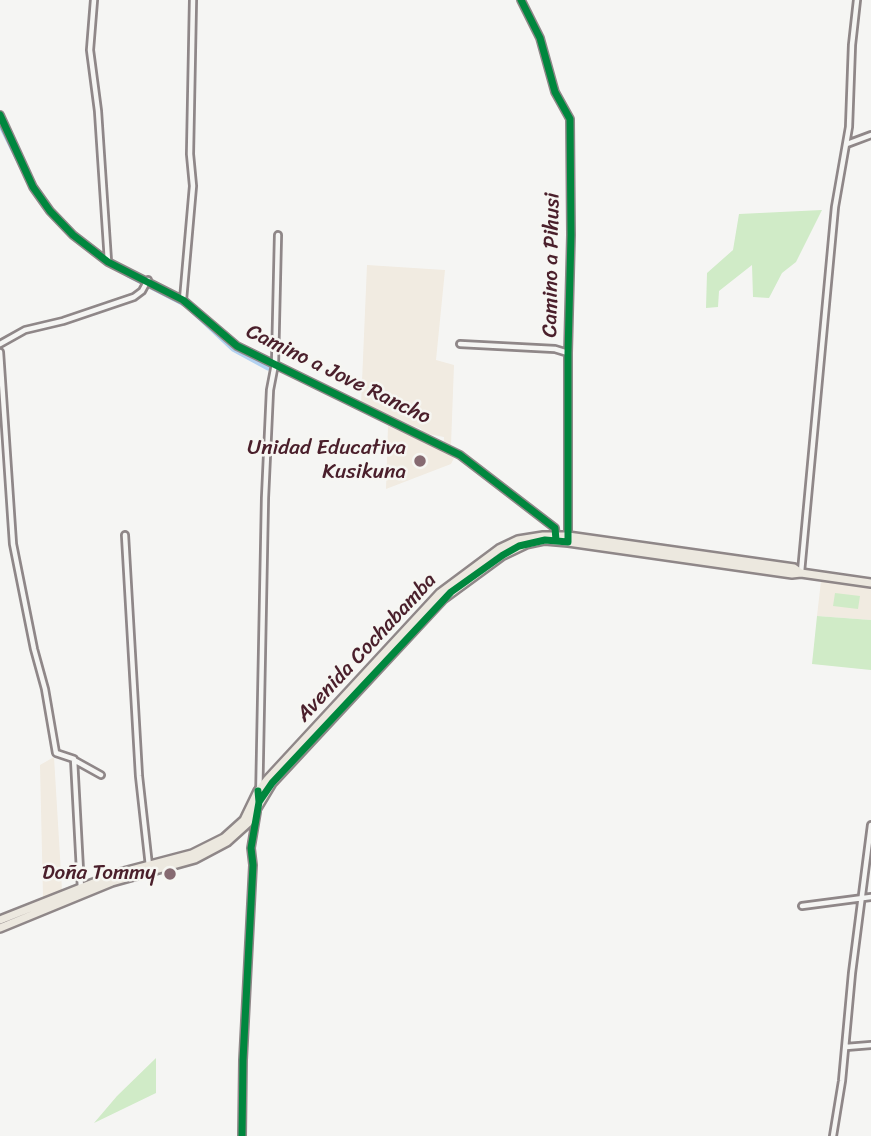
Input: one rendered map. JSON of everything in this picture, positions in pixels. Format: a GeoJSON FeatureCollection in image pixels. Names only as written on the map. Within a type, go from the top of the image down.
{"type":"FeatureCollection","features":[{"type":"Feature","properties":{"kind":"main road","name":"Avenida Cochabamba"},"geometry":{"type":"LineString","coordinates":[[149,867],[195,859],[227,842],[248,823],[272,783],[443,599],[513,549],[556,538]]}},
{"type":"Feature","properties":{"kind":"main road","name":"Avenida Cochabamba"},"geometry":{"type":"LineString","coordinates":[[0,920],[192,853],[224,838],[244,820],[258,791],[446,588],[499,549],[518,540],[568,539],[743,564],[794,568],[801,573],[871,583]]}},
{"type":"Feature","properties":{"kind":"main road","name":"Avenida Cochabamba"},"geometry":{"type":"LineString","coordinates":[[0,928],[81,890]]}},
{"type":"Feature","properties":{"kind":"street"},"geometry":{"type":"LineString","coordinates":[[94,0],[90,50],[98,111],[108,262]]}},
{"type":"Feature","properties":{"kind":"street"},"geometry":{"type":"LineString","coordinates":[[183,300],[193,186],[190,154],[193,0]]}},
{"type":"Feature","properties":{"kind":"street","name":"Camino a Pihusi"},"geometry":{"type":"LineString","coordinates":[[521,0],[540,38],[555,92],[570,119],[568,539]]}},
{"type":"Feature","properties":{"kind":"street"},"geometry":{"type":"LineString","coordinates":[[801,573],[835,207],[846,145],[857,0]]}},
{"type":"Feature","properties":{"kind":"street","name":"Camino a Jove Rancho"},"geometry":{"type":"LineString","coordinates":[[0,115],[33,187],[50,211],[73,235],[108,262],[183,300],[237,346],[460,454],[555,528],[556,538]]}},
{"type":"Feature","properties":{"kind":"street"},"geometry":{"type":"LineString","coordinates":[[846,145],[871,135]]}},
{"type":"Feature","properties":{"kind":"street"},"geometry":{"type":"LineString","coordinates":[[242,1136],[253,865],[251,848],[259,802],[265,498],[270,390],[275,364],[278,235]]}},
{"type":"Feature","properties":{"kind":"street"},"geometry":{"type":"LineString","coordinates":[[0,344],[25,330],[63,321],[134,297],[142,291],[148,280]]}},
{"type":"Feature","properties":{"kind":"street"},"geometry":{"type":"LineString","coordinates":[[460,344],[555,349],[568,353]]}},
{"type":"Feature","properties":{"kind":"street"},"geometry":{"type":"LineString","coordinates":[[0,352],[13,544],[34,649],[45,689],[56,753],[74,759],[101,775]]}},
{"type":"Feature","properties":{"kind":"street"},"geometry":{"type":"LineString","coordinates":[[125,535],[139,776],[149,867]]}},
{"type":"Feature","properties":{"kind":"street"},"geometry":{"type":"LineString","coordinates":[[74,759],[81,890]]}},
{"type":"Feature","properties":{"kind":"street"},"geometry":{"type":"LineString","coordinates":[[833,1136],[846,1047],[871,825]]}},
{"type":"Feature","properties":{"kind":"street"},"geometry":{"type":"LineString","coordinates":[[802,906],[871,897]]}},
{"type":"Feature","properties":{"kind":"street"},"geometry":{"type":"LineString","coordinates":[[846,1047],[871,1045]]}},
{"type":"Feature","properties":{"kind":"shaded area"},"geometry":{"type":"Polygon","coordinates":[[[367,265],[445,270],[436,360],[454,365],[451,445],[444,444],[444,437],[423,433],[421,429],[361,405],[367,265]]]}},
{"type":"Feature","properties":{"kind":"shaded area","name":"Unidad Educativa Kusikuna"},"geometry":{"type":"Polygon","coordinates":[[[388,426],[430,444],[454,458],[451,464],[386,489],[388,426]]]}},
{"type":"Feature","properties":{"kind":"shaded area"},"geometry":{"type":"Polygon","coordinates":[[[821,581],[871,588],[871,620],[817,616],[821,581]]]}},
{"type":"Feature","properties":{"kind":"shaded area"},"geometry":{"type":"Polygon","coordinates":[[[54,757],[62,890],[43,897],[40,765],[54,757]]]}},
{"type":"Feature","properties":{"kind":"green space"},"geometry":{"type":"Polygon","coordinates":[[[822,210],[796,262],[782,273],[769,298],[753,297],[752,265],[719,291],[718,307],[706,308],[707,273],[733,250],[739,214],[822,210]]]}},
{"type":"Feature","properties":{"kind":"green space"},"geometry":{"type":"Polygon","coordinates":[[[835,593],[860,596],[858,609],[833,606],[835,593]]]}},
{"type":"Feature","properties":{"kind":"green space"},"geometry":{"type":"Polygon","coordinates":[[[817,616],[871,620],[871,670],[812,664],[817,616]]]}},
{"type":"Feature","properties":{"kind":"green space"},"geometry":{"type":"Polygon","coordinates":[[[156,1058],[156,1093],[94,1123],[117,1096],[156,1058]]]}},
{"type":"Feature","properties":{"kind":"waterway"},"geometry":{"type":"LineString","coordinates":[[0,124],[25,174]]}},
{"type":"Feature","properties":{"kind":"waterway"},"geometry":{"type":"LineString","coordinates":[[128,275],[186,305],[233,349],[268,368]]}},
{"type":"Feature","properties":{"kind":"cycle path"},"geometry":{"type":"LineString","coordinates":[[259,802],[272,783],[451,592],[519,546],[545,540],[568,542],[570,119],[555,92],[540,38],[521,0]]}},
{"type":"Feature","properties":{"kind":"cycle path"},"geometry":{"type":"LineString","coordinates":[[0,115],[33,187],[50,211],[73,235],[108,262],[183,300],[237,346],[460,455],[555,528],[556,540]]}},
{"type":"Feature","properties":{"kind":"cycle path"},"geometry":{"type":"LineString","coordinates":[[242,1136],[253,865],[251,848],[259,802],[258,791]]}},
{"type":"Feature","properties":{"kind":"place","name":"Unidad Educativa Kusikuna"},"geometry":{"type":"Point","coordinates":[420,461]}},
{"type":"Feature","properties":{"kind":"place","name":"Doña Tommy"},"geometry":{"type":"Point","coordinates":[170,874]}}]}
